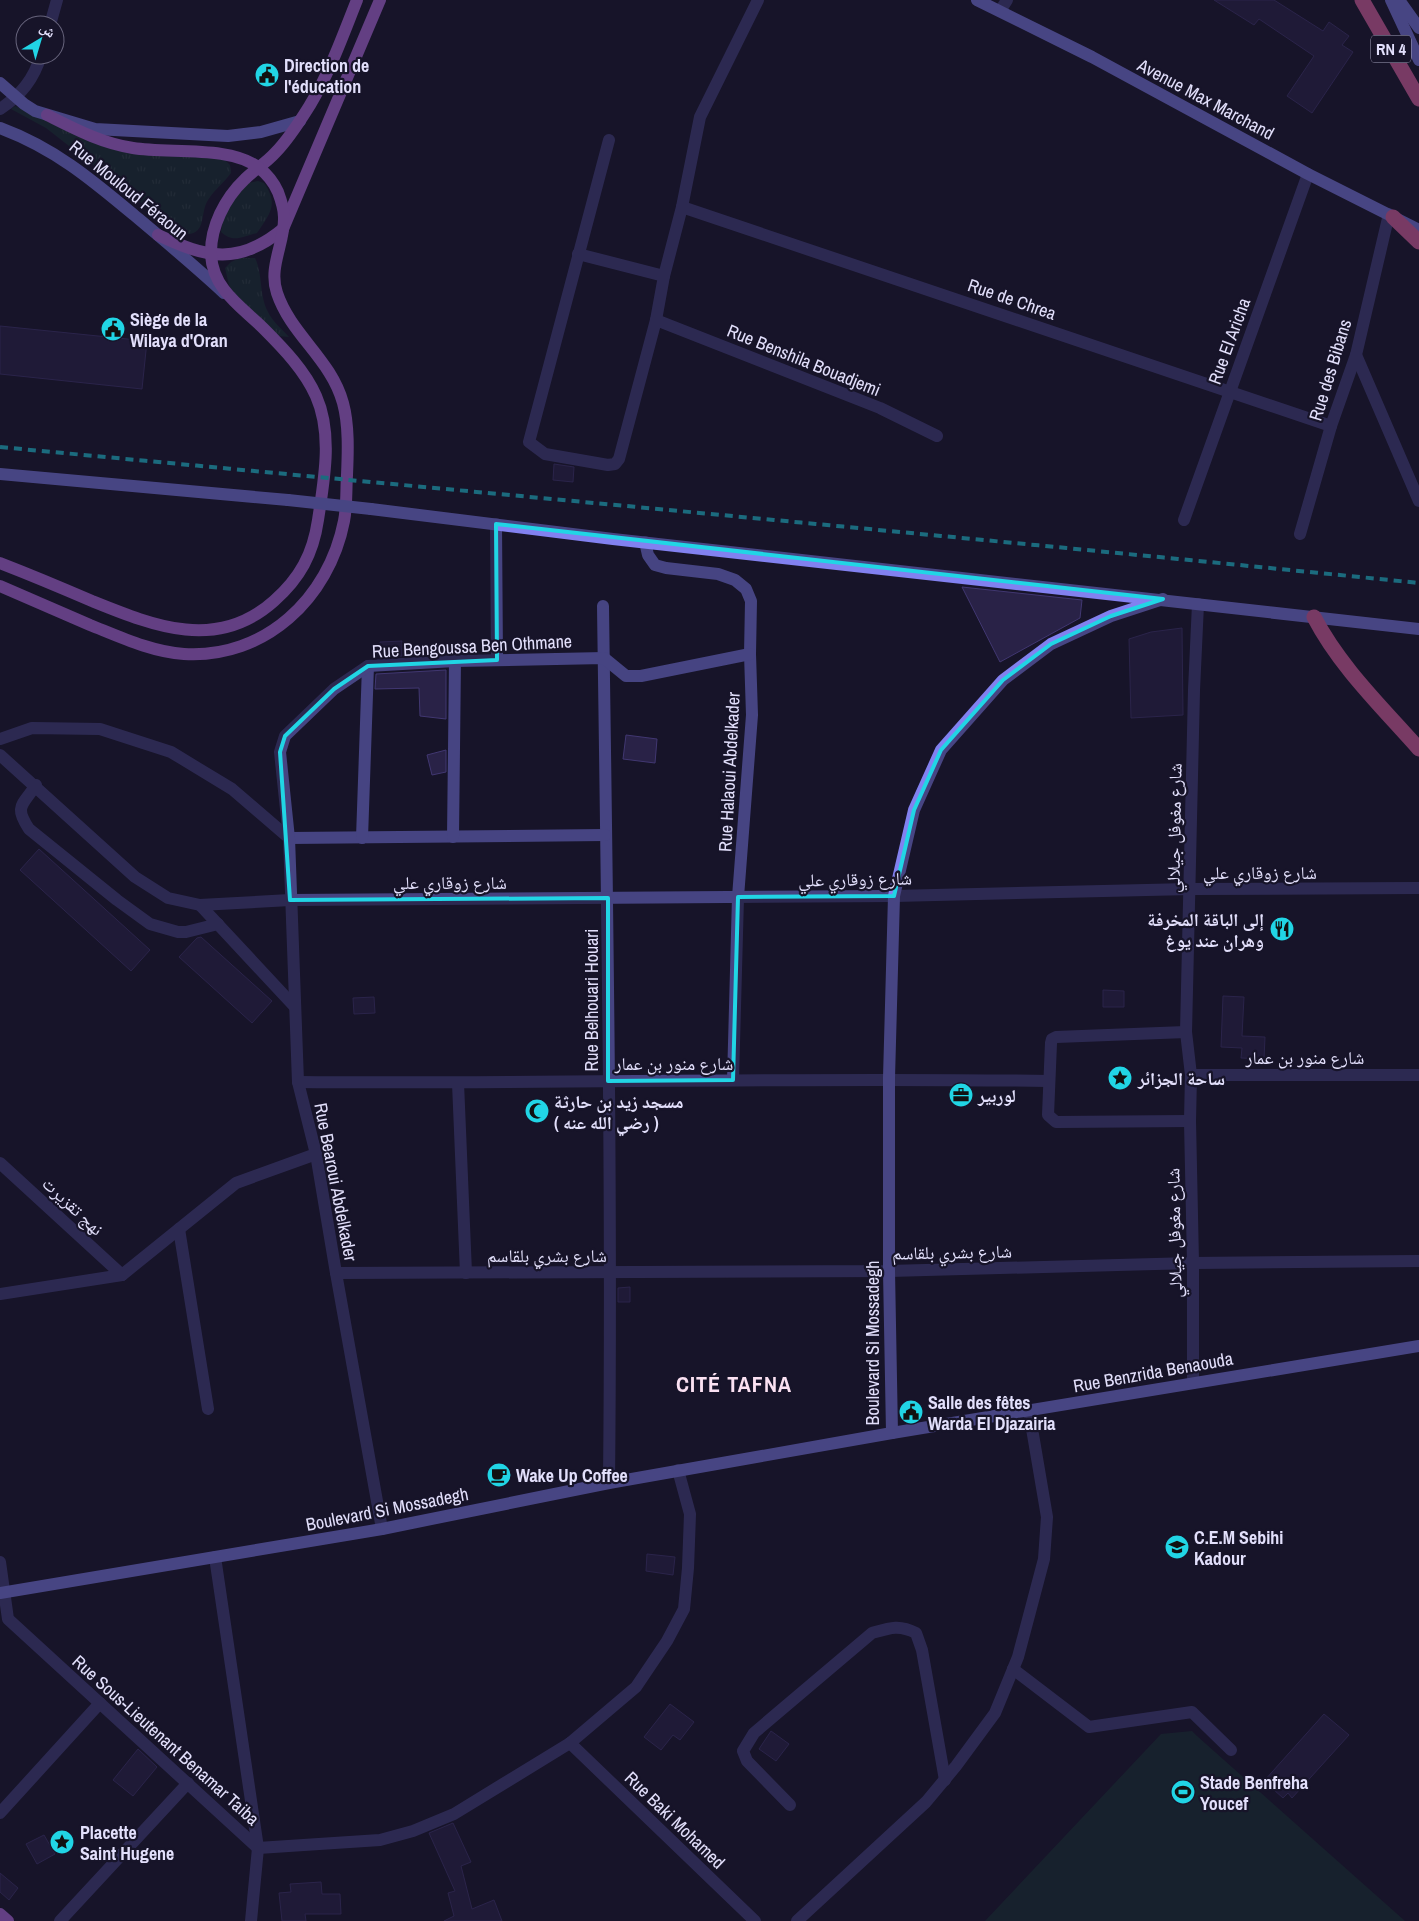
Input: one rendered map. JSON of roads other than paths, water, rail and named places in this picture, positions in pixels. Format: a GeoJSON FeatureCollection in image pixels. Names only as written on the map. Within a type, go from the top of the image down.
{"type":"FeatureCollection","features":[{"type":"Feature","properties":{"kind":"highway","name":"RN 4"},"geometry":{"type":"LineString","coordinates":[[1362,0],[1419,99]]}},
{"type":"Feature","properties":{"kind":"highway"},"geometry":{"type":"LineString","coordinates":[[1391,216],[1419,242]]}},
{"type":"Feature","properties":{"kind":"highway"},"geometry":{"type":"LineString","coordinates":[[1314,617],[1325,638],[1338,656],[1419,749]]}},
{"type":"Feature","properties":{"kind":"main road"},"geometry":{"type":"LineString","coordinates":[[0,563],[151,624],[195,632],[246,621],[290,587],[304,568],[318,523],[325,461],[321,410],[309,383],[299,368],[263,328],[226,294],[216,273],[211,254],[213,238],[224,205],[245,178],[277,152],[300,121],[323,80],[357,0]]}},
{"type":"Feature","properties":{"kind":"main road"},"geometry":{"type":"LineString","coordinates":[[158,235],[194,251],[211,254],[234,253],[257,247],[283,229],[380,0]]}},
{"type":"Feature","properties":{"kind":"main road","name":"Avenue Max Marchand"},"geometry":{"type":"LineString","coordinates":[[977,0],[1004,5],[1092,57],[1308,174],[1419,230]]}},
{"type":"Feature","properties":{"kind":"main road"},"geometry":{"type":"LineString","coordinates":[[1391,0],[1419,60]]}},
{"type":"Feature","properties":{"kind":"main road"},"geometry":{"type":"LineString","coordinates":[[1399,0],[1419,28]]}},
{"type":"Feature","properties":{"kind":"main road"},"geometry":{"type":"LineString","coordinates":[[0,83],[36,111],[82,126],[103,130],[209,136],[252,133],[300,121]]}},
{"type":"Feature","properties":{"kind":"main road"},"geometry":{"type":"LineString","coordinates":[[0,586],[130,640],[166,652],[185,654],[226,650],[263,637],[295,614],[324,576],[334,555],[345,519],[348,458],[344,405],[336,382],[326,364],[296,328],[284,309],[276,290],[276,256],[285,216],[282,201],[276,188],[259,167],[243,159],[227,154],[146,150],[120,146],[93,138],[47,115]]}},
{"type":"Feature","properties":{"kind":"main road","name":"Rue Mouloud Féraoun"},"geometry":{"type":"LineString","coordinates":[[0,128],[32,141],[70,163],[226,294]]}},
{"type":"Feature","properties":{"kind":"main road"},"geometry":{"type":"LineString","coordinates":[[0,474],[371,509],[645,542],[1419,629]]}},
{"type":"Feature","properties":{"kind":"main road","name":"Boulevard Si Mossadegh"},"geometry":{"type":"LineString","coordinates":[[2,1593],[382,1529],[678,1470],[892,1433],[889,1271],[889,1078],[894,896],[914,810],[941,750],[1002,680],[1051,644],[1110,616],[1163,599]]}},
{"type":"Feature","properties":{"kind":"main road","name":"Rue Benzrida Benaouda"},"geometry":{"type":"LineString","coordinates":[[892,1433],[1029,1412],[1419,1346]]}},
{"type":"Feature","properties":{"kind":"main road"},"geometry":{"type":"LineString","coordinates":[[0,1914],[8,1921]]}},
{"type":"Feature","properties":{"kind":"street"},"geometry":{"type":"LineString","coordinates":[[53,15],[57,0]]}},
{"type":"Feature","properties":{"kind":"street"},"geometry":{"type":"LineString","coordinates":[[609,140],[529,442],[545,454],[608,465],[615,464],[619,459],[656,320],[664,276],[682,207],[700,117],[758,0]]}},
{"type":"Feature","properties":{"kind":"street"},"geometry":{"type":"LineString","coordinates":[[0,109],[28,85],[38,65]]}},
{"type":"Feature","properties":{"kind":"street","name":"Rue El Aricha"},"geometry":{"type":"LineString","coordinates":[[1184,520],[1308,174]]}},
{"type":"Feature","properties":{"kind":"street","name":"Rue de Chrea"},"geometry":{"type":"LineString","coordinates":[[682,207],[1331,426]]}},
{"type":"Feature","properties":{"kind":"street","name":"Rue des Bibans"},"geometry":{"type":"LineString","coordinates":[[1300,534],[1331,426],[1356,355],[1391,216]]}},
{"type":"Feature","properties":{"kind":"street"},"geometry":{"type":"LineString","coordinates":[[578,254],[664,276]]}},
{"type":"Feature","properties":{"kind":"street","name":"Rue Benshila Bouadjemi"},"geometry":{"type":"LineString","coordinates":[[656,320],[880,408],[937,436]]}},
{"type":"Feature","properties":{"kind":"street"},"geometry":{"type":"LineString","coordinates":[[1356,355],[1419,501]]}},
{"type":"Feature","properties":{"kind":"street"},"geometry":{"type":"LineString","coordinates":[[496,524],[497,660]]}},
{"type":"Feature","properties":{"kind":"street","name":"Rue Halaoui Abdelkader"},"geometry":{"type":"LineString","coordinates":[[645,542],[648,555],[655,565],[718,574],[735,580],[746,589],[750,601],[752,715],[738,897],[733,1080]]}},
{"type":"Feature","properties":{"kind":"street","name":"شارع مغوفل جيلالي"},"geometry":{"type":"LineString","coordinates":[[1192,1383],[1193,1263],[1190,1075],[1186,1032],[1194,690],[1198,604]]}},
{"type":"Feature","properties":{"kind":"street","name":"Rue Belhouari Houari"},"geometry":{"type":"LineString","coordinates":[[603,606],[611,1273],[609,1483]]}},
{"type":"Feature","properties":{"kind":"street"},"geometry":{"type":"LineString","coordinates":[[604,658],[626,676],[641,676],[750,654]]}},
{"type":"Feature","properties":{"kind":"street","name":"Rue Bengoussa Ben Othmane"},"geometry":{"type":"LineString","coordinates":[[289,838],[280,752],[285,736],[334,689],[368,666],[456,661],[604,658]]}},
{"type":"Feature","properties":{"kind":"street"},"geometry":{"type":"LineString","coordinates":[[453,838],[456,661]]}},
{"type":"Feature","properties":{"kind":"street"},"geometry":{"type":"LineString","coordinates":[[362,838],[368,666]]}},
{"type":"Feature","properties":{"kind":"street"},"geometry":{"type":"LineString","coordinates":[[0,739],[32,728],[100,729],[171,752],[232,789],[289,838],[453,838],[605,835]]}},
{"type":"Feature","properties":{"kind":"street"},"geometry":{"type":"LineString","coordinates":[[0,754],[135,877],[168,898],[200,906],[295,1007]]}},
{"type":"Feature","properties":{"kind":"street"},"geometry":{"type":"LineString","coordinates":[[36,785],[20,807],[20,815],[29,828],[116,900],[150,924],[178,932],[186,932],[218,924]]}},
{"type":"Feature","properties":{"kind":"street","name":"Rue Bearoui Abdelkader"},"geometry":{"type":"LineString","coordinates":[[289,838],[298,1082],[316,1154],[382,1529]]}},
{"type":"Feature","properties":{"kind":"street","name":"شارع زوقاري علي"},"geometry":{"type":"LineString","coordinates":[[200,906],[290,900],[894,896],[1190,889],[1419,888]]}},
{"type":"Feature","properties":{"kind":"street"},"geometry":{"type":"LineString","coordinates":[[1186,1032],[1056,1038],[1051,1043],[1048,1115],[1056,1122],[1190,1121]]}},
{"type":"Feature","properties":{"kind":"street","name":"شارع منور بن عمار"},"geometry":{"type":"LineString","coordinates":[[1190,1075],[1419,1075]]}},
{"type":"Feature","properties":{"kind":"street","name":"شارع منور بن عمار"},"geometry":{"type":"LineString","coordinates":[[298,1082],[458,1083],[889,1078],[1049,1081]]}},
{"type":"Feature","properties":{"kind":"street"},"geometry":{"type":"LineString","coordinates":[[458,1083],[466,1272]]}},
{"type":"Feature","properties":{"kind":"street"},"geometry":{"type":"LineString","coordinates":[[0,1294],[122,1275],[236,1182],[316,1154]]}},
{"type":"Feature","properties":{"kind":"street","name":"نهج تقزيرت"},"geometry":{"type":"LineString","coordinates":[[0,1163],[122,1275]]}},
{"type":"Feature","properties":{"kind":"street"},"geometry":{"type":"LineString","coordinates":[[179,1228],[208,1409]]}},
{"type":"Feature","properties":{"kind":"street","name":"شارع بشري بلقاسم"},"geometry":{"type":"LineString","coordinates":[[336,1273],[889,1271],[1193,1263],[1419,1261]]}},
{"type":"Feature","properties":{"kind":"street"},"geometry":{"type":"LineString","coordinates":[[797,1921],[926,1802],[945,1780],[994,1713],[1018,1657],[1044,1559],[1047,1517],[1029,1412]]}},
{"type":"Feature","properties":{"kind":"street","name":"Rue Sous-Lieutenant Benamar Taiba"},"geometry":{"type":"LineString","coordinates":[[0,1562],[2,1593],[8,1619],[258,1848],[380,1840],[413,1831],[454,1814],[570,1743],[636,1687],[668,1640],[684,1609],[690,1514],[678,1470]]}},
{"type":"Feature","properties":{"kind":"street"},"geometry":{"type":"LineString","coordinates":[[215,1557],[258,1848],[251,1921]]}},
{"type":"Feature","properties":{"kind":"street"},"geometry":{"type":"LineString","coordinates":[[790,1805],[747,1761],[743,1751],[747,1742],[754,1733],[864,1639],[872,1633],[891,1627],[905,1627],[916,1633],[922,1650],[945,1780]]}},
{"type":"Feature","properties":{"kind":"street"},"geometry":{"type":"LineString","coordinates":[[1013,1669],[1089,1727],[1192,1712],[1231,1750]]}},
{"type":"Feature","properties":{"kind":"street"},"geometry":{"type":"LineString","coordinates":[[0,1814],[100,1704]]}},
{"type":"Feature","properties":{"kind":"street","name":"Rue Baki Mohamed"},"geometry":{"type":"LineString","coordinates":[[570,1743],[755,1921]]}},
{"type":"Feature","properties":{"kind":"street"},"geometry":{"type":"LineString","coordinates":[[60,1921],[188,1783]]}},
{"type":"Feature","properties":{"kind":"railway"},"geometry":{"type":"LineString","coordinates":[[0,447],[1419,583]]}},
{"type":"Feature","properties":{"kind":"place","name":"Direction de l'éducation"},"geometry":{"type":"Point","coordinates":[267,75]}},
{"type":"Feature","properties":{"kind":"place","name":"Siège de la Wilaya d'Oran"},"geometry":{"type":"Point","coordinates":[113,329]}},
{"type":"Feature","properties":{"kind":"place","name":"إلى الباقة المخرفة وهران عند يوغ"},"geometry":{"type":"Point","coordinates":[1282,929]}},
{"type":"Feature","properties":{"kind":"place","name":"ساحة الجزائر"},"geometry":{"type":"Point","coordinates":[1120,1078]}},
{"type":"Feature","properties":{"kind":"place","name":"لوربير"},"geometry":{"type":"Point","coordinates":[961,1095]}},
{"type":"Feature","properties":{"kind":"place","name":"مسجد زيد بن حارثة ( رضي الله عنه )"},"geometry":{"type":"Point","coordinates":[537,1111]}},
{"type":"Feature","properties":{"kind":"place","name":"Salle des fêtes Warda El Djazairia"},"geometry":{"type":"Point","coordinates":[911,1412]}},
{"type":"Feature","properties":{"kind":"place","name":"Wake Up Coffee"},"geometry":{"type":"Point","coordinates":[499,1475]}},
{"type":"Feature","properties":{"kind":"place","name":"C.E.M Sebihi Kadour"},"geometry":{"type":"Point","coordinates":[1177,1547]}},
{"type":"Feature","properties":{"kind":"place","name":"Stade Benfreha Youcef"},"geometry":{"type":"Point","coordinates":[1183,1792]}},
{"type":"Feature","properties":{"kind":"place","name":"Placette Saint Hugene"},"geometry":{"type":"Point","coordinates":[62,1842]}},
{"type":"Feature","properties":{"kind":"district","name":"CITÉ TAFNA"},"geometry":{"type":"Point","coordinates":[734,1384]}}]}
